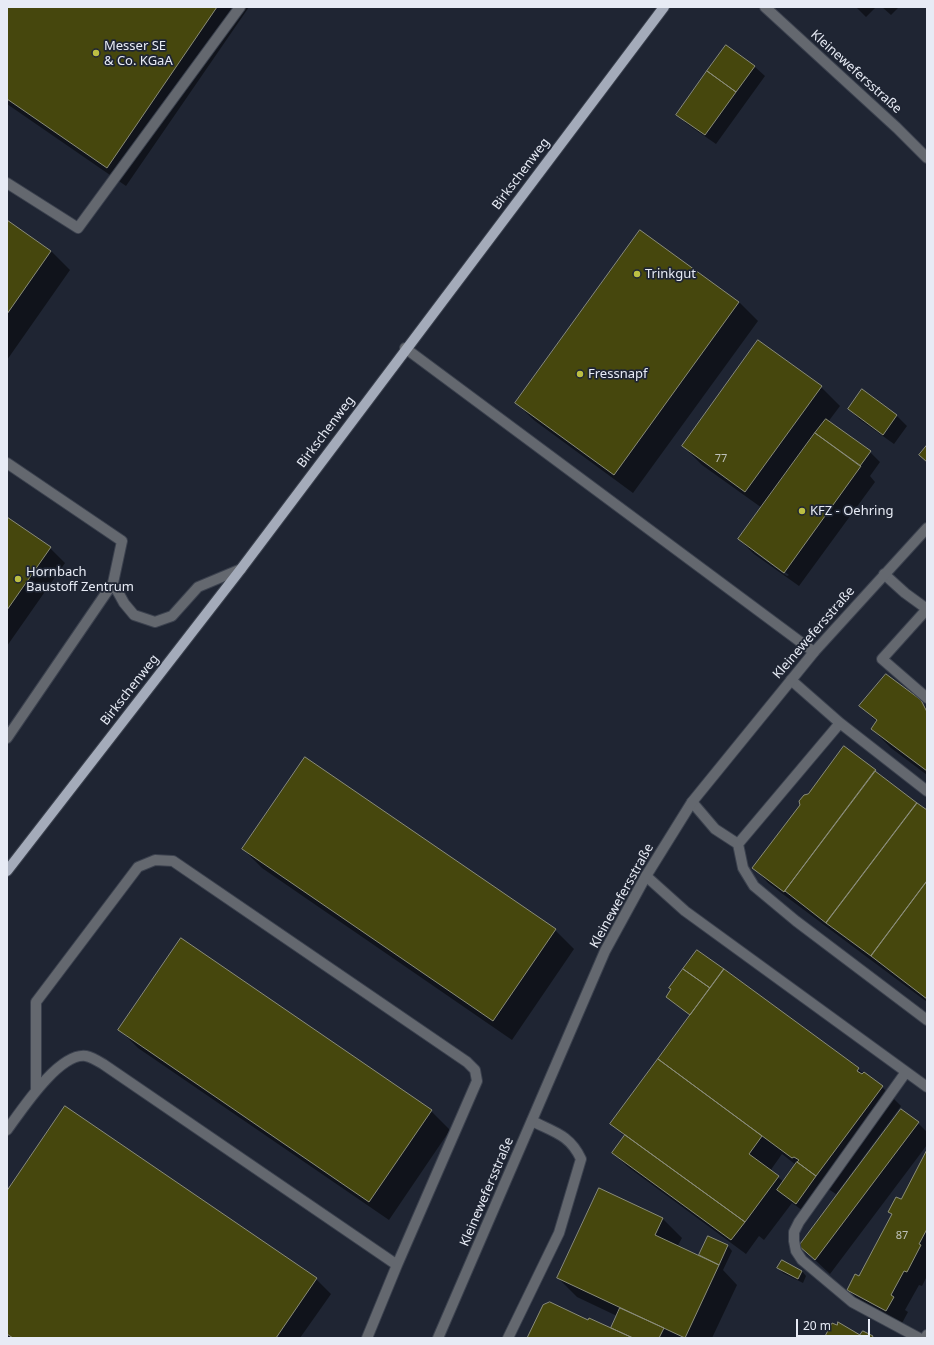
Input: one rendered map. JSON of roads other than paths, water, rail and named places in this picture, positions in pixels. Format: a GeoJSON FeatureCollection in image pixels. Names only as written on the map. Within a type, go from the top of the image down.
{"type":"FeatureCollection","features":[{"type":"Feature","properties":{"kind":"main road","name":"Birkschenweg"},"geometry":{"type":"LineString","coordinates":[[7,871],[241,569],[405,348],[664,7]]}},
{"type":"Feature","properties":{"kind":"street"},"geometry":{"type":"LineString","coordinates":[[7,183],[78,228],[240,7]]}},
{"type":"Feature","properties":{"kind":"street","name":"Kleinewefersstraße"},"geometry":{"type":"LineString","coordinates":[[766,7],[898,128],[927,158]]}},
{"type":"Feature","properties":{"kind":"street"},"geometry":{"type":"LineString","coordinates":[[405,348],[814,652]]}},
{"type":"Feature","properties":{"kind":"street"},"geometry":{"type":"LineString","coordinates":[[7,463],[122,541],[113,583],[7,738]]}},
{"type":"Feature","properties":{"kind":"street","name":"Kleinewefersstraße"},"geometry":{"type":"LineString","coordinates":[[438,1338],[606,951],[646,876],[692,802],[814,652],[927,528]]}},
{"type":"Feature","properties":{"kind":"street"},"geometry":{"type":"LineString","coordinates":[[113,583],[124,603],[134,615],[155,622],[172,616],[198,587],[241,569]]}},
{"type":"Feature","properties":{"kind":"street"},"geometry":{"type":"LineString","coordinates":[[884,574],[905,593],[927,609],[882,659],[927,698]]}},
{"type":"Feature","properties":{"kind":"street"},"geometry":{"type":"LineString","coordinates":[[791,680],[840,723],[927,791]]}},
{"type":"Feature","properties":{"kind":"street"},"geometry":{"type":"LineString","coordinates":[[738,844],[840,723]]}},
{"type":"Feature","properties":{"kind":"street"},"geometry":{"type":"LineString","coordinates":[[692,802],[715,829],[738,844],[743,868],[754,886],[802,925],[927,1020]]}},
{"type":"Feature","properties":{"kind":"street"},"geometry":{"type":"LineString","coordinates":[[36,1089],[36,1002],[138,867],[155,860],[173,861],[467,1062],[475,1070],[477,1081],[367,1338]]}},
{"type":"Feature","properties":{"kind":"street"},"geometry":{"type":"LineString","coordinates":[[646,876],[685,911],[927,1087]]}},
{"type":"Feature","properties":{"kind":"street"},"geometry":{"type":"LineString","coordinates":[[7,1130],[36,1089],[68,1059],[85,1056],[103,1064],[397,1266]]}},
{"type":"Feature","properties":{"kind":"street"},"geometry":{"type":"LineString","coordinates":[[906,1072],[799,1222],[794,1232],[794,1241],[796,1251],[802,1260],[852,1302],[919,1338]]}},
{"type":"Feature","properties":{"kind":"street"},"geometry":{"type":"LineString","coordinates":[[508,1338],[559,1233],[581,1159],[575,1146],[566,1138],[532,1121]]}},
{"type":"Feature","properties":{"kind":"place","name":"Messer SE & Co. KGaA"},"geometry":{"type":"Point","coordinates":[96,53]}},
{"type":"Feature","properties":{"kind":"place","name":"Trinkgut"},"geometry":{"type":"Point","coordinates":[637,274]}},
{"type":"Feature","properties":{"kind":"place","name":"Fressnapf"},"geometry":{"type":"Point","coordinates":[580,374]}},
{"type":"Feature","properties":{"kind":"place","name":"KFZ - Oehring"},"geometry":{"type":"Point","coordinates":[802,511]}},
{"type":"Feature","properties":{"kind":"place","name":"Hornbach Baustoff Zentrum"},"geometry":{"type":"Point","coordinates":[18,579]}}]}
